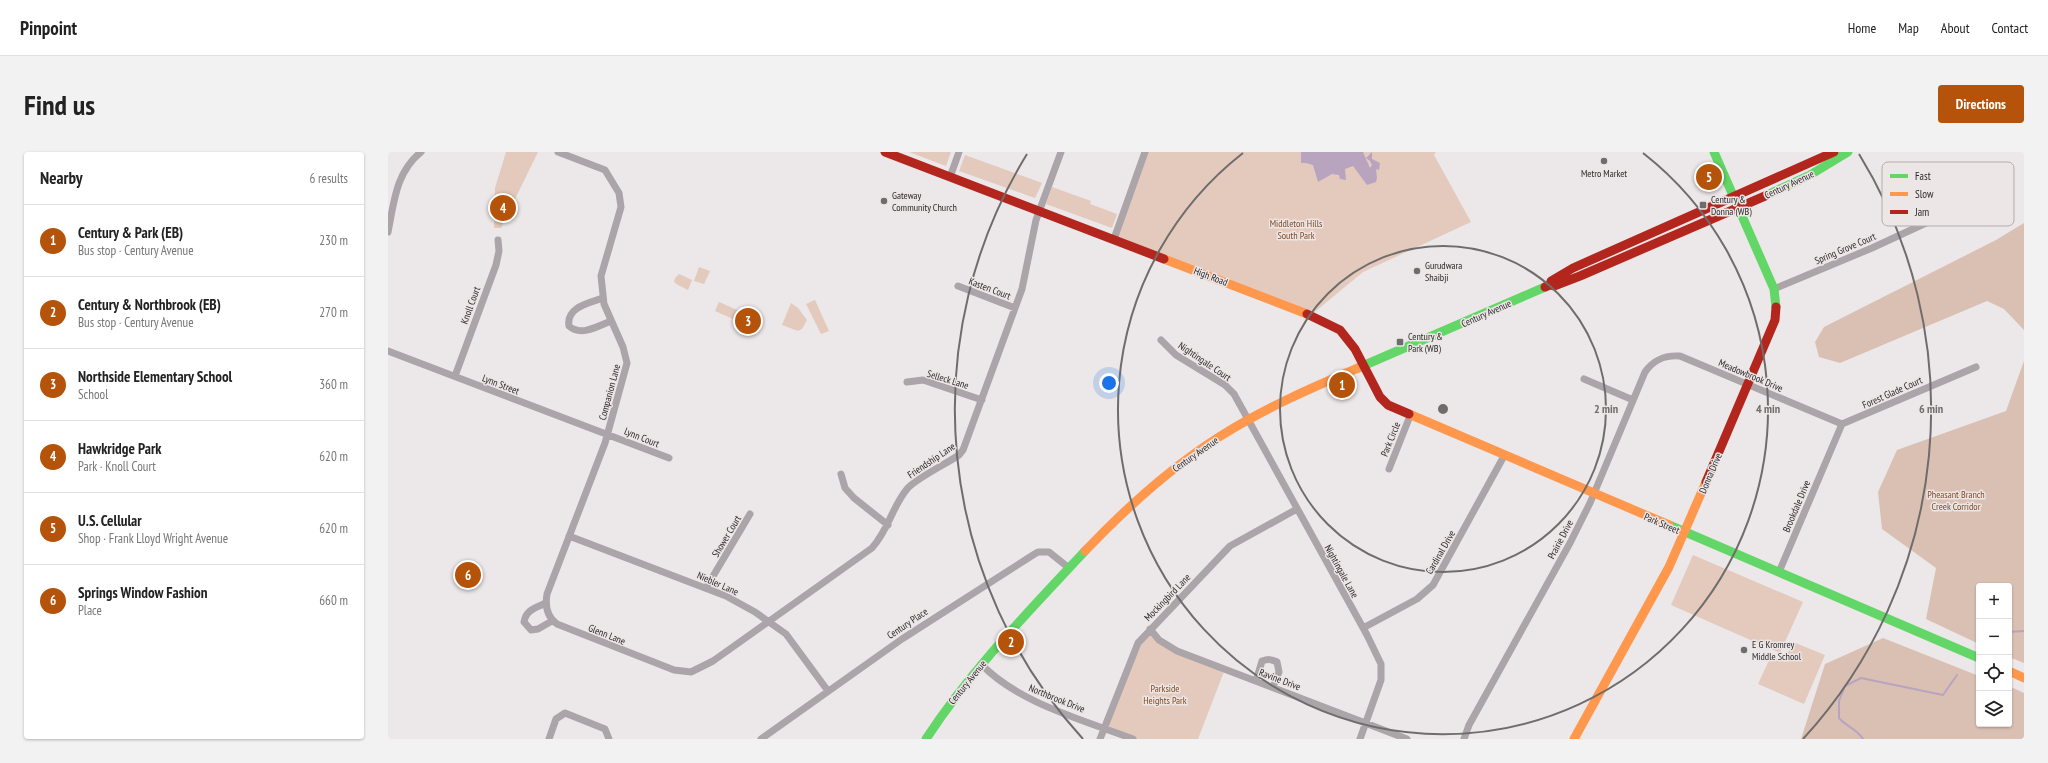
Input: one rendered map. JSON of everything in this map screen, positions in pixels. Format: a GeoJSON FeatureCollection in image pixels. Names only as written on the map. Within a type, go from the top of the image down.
{"type":"FeatureCollection","features":[{"type":"Feature","properties":{"kind":"street"},"geometry":{"type":"LineString","coordinates":[[388,232],[402,175],[413,159],[421,152]]}},
{"type":"Feature","properties":{"kind":"street","name":"Companion Lane"},"geometry":{"type":"LineString","coordinates":[[546,603],[569,536],[608,434],[627,363],[623,347],[611,321],[603,298],[601,276],[621,207],[619,193],[605,170],[558,152]]}},
{"type":"Feature","properties":{"kind":"street","name":"High Road"},"geometry":{"type":"LineString","coordinates":[[885,152],[1321,319],[1342,332],[1354,349],[1362,367]]}},
{"type":"Feature","properties":{"kind":"street"},"geometry":{"type":"LineString","coordinates":[[950,177],[958,152]]}},
{"type":"Feature","properties":{"kind":"street"},"geometry":{"type":"LineString","coordinates":[[1039,211],[1061,152]]}},
{"type":"Feature","properties":{"kind":"street"},"geometry":{"type":"LineString","coordinates":[[1114,239],[1145,152]]}},
{"type":"Feature","properties":{"kind":"street","name":"Donna Drive"},"geometry":{"type":"LineString","coordinates":[[1574,739],[1669,567],[1775,320],[1776,305],[1774,289],[1714,152]]}},
{"type":"Feature","properties":{"kind":"street","name":"Century Avenue"},"geometry":{"type":"LineString","coordinates":[[1550,285],[1551,281],[1573,268],[1834,152]]}},
{"type":"Feature","properties":{"kind":"street","name":"Century Avenue"},"geometry":{"type":"LineString","coordinates":[[926,739],[958,691],[1069,568],[1121,514],[1151,486],[1200,449],[1248,420],[1279,404],[1550,285],[1554,286],[1580,276],[1799,181],[1848,152]]}},
{"type":"Feature","properties":{"kind":"street","name":"Friendship Lane"},"geometry":{"type":"LineString","coordinates":[[716,659],[872,548],[882,537],[900,500],[908,488],[959,455],[963,450],[1022,289],[1039,211]]}},
{"type":"Feature","properties":{"kind":"street","name":"Spring Grove Court"},"geometry":{"type":"LineString","coordinates":[[1774,289],[1872,248],[1920,226]]}},
{"type":"Feature","properties":{"kind":"street","name":"Knoll Court"},"geometry":{"type":"LineString","coordinates":[[455,376],[496,265],[498,240]]}},
{"type":"Feature","properties":{"kind":"street","name":"Kasten Court"},"geometry":{"type":"LineString","coordinates":[[958,286],[1015,308]]}},
{"type":"Feature","properties":{"kind":"street"},"geometry":{"type":"LineString","coordinates":[[603,298],[580,306],[571,313],[569,316],[569,326],[573,329],[583,331],[611,321]]}},
{"type":"Feature","properties":{"kind":"street","name":"Nightingale Court"},"geometry":{"type":"LineString","coordinates":[[1160,340],[1176,355],[1225,385],[1234,394],[1248,420]]}},
{"type":"Feature","properties":{"kind":"street","name":"Lynn Street"},"geometry":{"type":"LineString","coordinates":[[388,351],[608,434]]}},
{"type":"Feature","properties":{"kind":"street","name":"Meadowbrook Drive"},"geometry":{"type":"LineString","coordinates":[[1673,356],[1685,358],[1842,424]]}},
{"type":"Feature","properties":{"kind":"street","name":"Prairie Drive"},"geometry":{"type":"LineString","coordinates":[[1464,739],[1469,725],[1570,543],[1648,368],[1656,360],[1673,356]]}},
{"type":"Feature","properties":{"kind":"street","name":"Park Street"},"geometry":{"type":"LineString","coordinates":[[1362,367],[1379,398],[1388,406],[1976,657]]}},
{"type":"Feature","properties":{"kind":"street","name":"Forest Glade Court"},"geometry":{"type":"LineString","coordinates":[[1842,424],[1976,367]]}},
{"type":"Feature","properties":{"kind":"street"},"geometry":{"type":"LineString","coordinates":[[1584,379],[1633,400]]}},
{"type":"Feature","properties":{"kind":"street","name":"Selleck Lane"},"geometry":{"type":"LineString","coordinates":[[907,382],[923,380],[982,400]]}},
{"type":"Feature","properties":{"kind":"street","name":"Park Circle"},"geometry":{"type":"LineString","coordinates":[[1389,469],[1410,416]]}},
{"type":"Feature","properties":{"kind":"street","name":"Nightingale Lane"},"geometry":{"type":"LineString","coordinates":[[1248,420],[1381,664],[1381,682],[1360,739]]}},
{"type":"Feature","properties":{"kind":"street","name":"Brookdale Drive"},"geometry":{"type":"LineString","coordinates":[[1779,572],[1842,424]]}},
{"type":"Feature","properties":{"kind":"street","name":"Lynn Court"},"geometry":{"type":"LineString","coordinates":[[608,434],[669,458]]}},
{"type":"Feature","properties":{"kind":"street","name":"Cardinal Drive"},"geometry":{"type":"LineString","coordinates":[[1362,628],[1417,600],[1433,585],[1504,456]]}},
{"type":"Feature","properties":{"kind":"street"},"geometry":{"type":"LineString","coordinates":[[841,474],[845,488],[854,498],[888,525]]}},
{"type":"Feature","properties":{"kind":"street","name":"Mockingbird Lane"},"geometry":{"type":"LineString","coordinates":[[1100,739],[1136,645],[1230,546],[1297,509]]}},
{"type":"Feature","properties":{"kind":"street","name":"Shower Court"},"geometry":{"type":"LineString","coordinates":[[706,588],[750,514]]}},
{"type":"Feature","properties":{"kind":"street","name":"Niebler Lane"},"geometry":{"type":"LineString","coordinates":[[569,536],[726,596],[769,621],[790,639],[828,691]]}},
{"type":"Feature","properties":{"kind":"street","name":"Century Place"},"geometry":{"type":"LineString","coordinates":[[761,739],[902,639],[1033,554],[1038,552],[1049,552],[1069,568]]}},
{"type":"Feature","properties":{"kind":"street"},"geometry":{"type":"LineString","coordinates":[[546,603],[552,621],[538,629],[531,630],[524,622],[526,615],[529,611],[546,603]]}},
{"type":"Feature","properties":{"kind":"street","name":"Glenn Lane"},"geometry":{"type":"LineString","coordinates":[[552,621],[605,644],[681,672],[691,672],[716,659]]}},
{"type":"Feature","properties":{"kind":"street","name":"Ravine Drive"},"geometry":{"type":"LineString","coordinates":[[1150,630],[1159,640],[1177,651],[1407,739]]}},
{"type":"Feature","properties":{"kind":"street"},"geometry":{"type":"LineString","coordinates":[[1256,681],[1262,661],[1269,659],[1273,660],[1277,662],[1279,667],[1273,687]]}},
{"type":"Feature","properties":{"kind":"street","name":"Northbrook Drive"},"geometry":{"type":"LineString","coordinates":[[981,664],[998,679],[1024,696],[1133,739]]}},
{"type":"Feature","properties":{"kind":"street"},"geometry":{"type":"LineString","coordinates":[[2012,672],[2024,678]]}},
{"type":"Feature","properties":{"kind":"street"},"geometry":{"type":"LineString","coordinates":[[549,739],[556,719],[565,713],[605,730],[609,739]]}},
{"type":"Feature","properties":{"kind":"green space"},"geometry":{"type":"Polygon","coordinates":[[[506,152],[538,152],[501,228],[494,228],[495,188],[506,152]]]}},
{"type":"Feature","properties":{"kind":"green space"},"geometry":{"type":"Polygon","coordinates":[[[909,152],[951,152],[946,166],[909,152]]]}},
{"type":"Feature","properties":{"kind":"green space","name":"Middleton Hills South Park"},"geometry":{"type":"Polygon","coordinates":[[[1145,152],[1436,152],[1434,155],[1471,222],[1363,272],[1311,315],[1114,239],[1145,152]]]}},
{"type":"Feature","properties":{"kind":"green space"},"geometry":{"type":"Polygon","coordinates":[[[965,155],[1042,183],[1035,198],[959,171],[965,155]]]}},
{"type":"Feature","properties":{"kind":"green space"},"geometry":{"type":"Polygon","coordinates":[[[1052,187],[1091,201],[1090,204],[1117,214],[1112,228],[1046,204],[1052,187]]]}},
{"type":"Feature","properties":{"kind":"green space"},"geometry":{"type":"Polygon","coordinates":[[[2024,223],[2024,330],[2004,309],[1987,301],[1840,363],[1819,357],[1815,342],[1824,327],[1996,240],[2024,223]]]}},
{"type":"Feature","properties":{"kind":"green space"},"geometry":{"type":"Polygon","coordinates":[[[699,267],[710,271],[704,284],[694,281],[699,267]]]}},
{"type":"Feature","properties":{"kind":"green space"},"geometry":{"type":"Polygon","coordinates":[[[679,274],[692,280],[688,290],[674,282],[675,278],[679,274]]]}},
{"type":"Feature","properties":{"kind":"green space"},"geometry":{"type":"Polygon","coordinates":[[[815,300],[829,331],[821,334],[806,304],[815,300]]]}},
{"type":"Feature","properties":{"kind":"green space"},"geometry":{"type":"Polygon","coordinates":[[[719,302],[751,316],[747,325],[715,311],[719,302]]]}},
{"type":"Feature","properties":{"kind":"green space"},"geometry":{"type":"Polygon","coordinates":[[[791,303],[798,308],[807,320],[802,329],[798,331],[782,325],[791,303]]]}},
{"type":"Feature","properties":{"kind":"green space","name":"Pheasant Branch Creek Corridor"},"geometry":{"type":"Polygon","coordinates":[[[2024,361],[2024,663],[2012,658],[2012,583],[1976,583],[1976,643],[1926,619],[1936,568],[1882,529],[1878,492],[1897,450],[2006,411],[2024,361]]]}},
{"type":"Feature","properties":{"kind":"green space"},"geometry":{"type":"Polygon","coordinates":[[[1693,555],[1803,602],[1780,653],[1671,605],[1693,555]]]}},
{"type":"Feature","properties":{"kind":"green space","name":"Parkside Heights Park"},"geometry":{"type":"Polygon","coordinates":[[[1150,629],[1159,640],[1225,669],[1198,739],[1133,739],[1104,728],[1127,666],[1150,629]]]}},
{"type":"Feature","properties":{"kind":"green space"},"geometry":{"type":"Polygon","coordinates":[[[1883,638],[1976,675],[1976,727],[2012,727],[2012,687],[2024,693],[2024,739],[1801,739],[1825,664],[1883,638]]]}},
{"type":"Feature","properties":{"kind":"green space"},"geometry":{"type":"Polygon","coordinates":[[[1793,642],[1825,655],[1804,704],[1758,684],[1771,656],[1784,661],[1793,642]]]}},
{"type":"Feature","properties":{"kind":"shaded area"},"geometry":{"type":"Polygon","coordinates":[[[1301,152],[1363,152],[1370,168],[1372,165],[1366,158],[1372,152],[1372,159],[1380,163],[1379,170],[1376,169],[1376,182],[1367,185],[1353,166],[1345,169],[1346,180],[1340,179],[1339,175],[1332,174],[1318,182],[1313,165],[1301,163],[1301,152]]]}},
{"type":"Feature","properties":{"kind":"waterway"},"geometry":{"type":"LineString","coordinates":[[2012,632],[2024,631]]}},
{"type":"Feature","properties":{"kind":"waterway"},"geometry":{"type":"LineString","coordinates":[[1863,739],[1858,733],[1839,718],[1839,701],[1845,686],[1861,678],[1943,695],[1957,675]]}},
{"type":"Feature","properties":{"kind":"traffic: fast"},"geometry":{"type":"LineString","coordinates":[[1714,152],[1774,289],[1776,307]]}},
{"type":"Feature","properties":{"kind":"traffic: fast"},"geometry":{"type":"LineString","coordinates":[[1765,196],[1810,175],[1848,152]]}},
{"type":"Feature","properties":{"kind":"traffic: fast"},"geometry":{"type":"LineString","coordinates":[[1358,368],[1545,287]]}},
{"type":"Feature","properties":{"kind":"traffic: fast"},"geometry":{"type":"LineString","coordinates":[[1669,525],[1976,657]]}},
{"type":"Feature","properties":{"kind":"traffic: fast"},"geometry":{"type":"LineString","coordinates":[[926,739],[943,714],[981,665],[1085,551]]}},
{"type":"Feature","properties":{"kind":"traffic: slow"},"geometry":{"type":"LineString","coordinates":[[1164,259],[1307,314]]}},
{"type":"Feature","properties":{"kind":"traffic: slow"},"geometry":{"type":"LineString","coordinates":[[1085,551],[1132,504],[1166,475],[1201,449],[1270,408],[1358,368]]}},
{"type":"Feature","properties":{"kind":"traffic: slow"},"geometry":{"type":"LineString","coordinates":[[1409,414],[1669,525]]}},
{"type":"Feature","properties":{"kind":"traffic: slow"},"geometry":{"type":"LineString","coordinates":[[1574,739],[1669,567],[1706,482]]}},
{"type":"Feature","properties":{"kind":"traffic: slow"},"geometry":{"type":"LineString","coordinates":[[2012,672],[2024,678]]}},
{"type":"Feature","properties":{"kind":"traffic: jam"},"geometry":{"type":"LineString","coordinates":[[885,152],[1164,259]]}},
{"type":"Feature","properties":{"kind":"traffic: jam"},"geometry":{"type":"LineString","coordinates":[[1550,285],[1551,281],[1573,268],[1834,152]]}},
{"type":"Feature","properties":{"kind":"traffic: jam"},"geometry":{"type":"LineString","coordinates":[[1545,287],[1550,285],[1554,286],[1580,276],[1765,196]]}},
{"type":"Feature","properties":{"kind":"traffic: jam"},"geometry":{"type":"LineString","coordinates":[[1706,482],[1775,320],[1776,307]]}},
{"type":"Feature","properties":{"kind":"traffic: jam"},"geometry":{"type":"LineString","coordinates":[[1307,314],[1340,330],[1355,349],[1380,397],[1388,405],[1409,414]]}},
{"type":"Feature","properties":{"kind":"place","name":"Metro Market"},"geometry":{"type":"Point","coordinates":[1604,161]}},
{"type":"Feature","properties":{"kind":"place","name":"U.S. Cellular"},"geometry":{"type":"Point","coordinates":[1709,177]}},
{"type":"Feature","properties":{"kind":"place","name":"Gateway Community Church"},"geometry":{"type":"Point","coordinates":[884,201]}},
{"type":"Feature","properties":{"kind":"place","name":"Century & Donna (WB)"},"geometry":{"type":"Point","coordinates":[1703,205]}},
{"type":"Feature","properties":{"kind":"place","name":"Hawkridge Park"},"geometry":{"type":"Point","coordinates":[503,208]}},
{"type":"Feature","properties":{"kind":"place","name":"Gurudwara Shaibji"},"geometry":{"type":"Point","coordinates":[1417,271]}},
{"type":"Feature","properties":{"kind":"place","name":"Northside Elementary School"},"geometry":{"type":"Point","coordinates":[748,321]}},
{"type":"Feature","properties":{"kind":"place","name":"Century & Park (WB)"},"geometry":{"type":"Point","coordinates":[1400,342]}},
{"type":"Feature","properties":{"kind":"place","name":"Century & Park (EB)"},"geometry":{"type":"Point","coordinates":[1342,385]}},
{"type":"Feature","properties":{"kind":"place","name":"Springs Window Fashion"},"geometry":{"type":"Point","coordinates":[468,575]}},
{"type":"Feature","properties":{"kind":"place","name":"Century & Northbrook (EB)"},"geometry":{"type":"Point","coordinates":[1011,642]}},
{"type":"Feature","properties":{"kind":"place","name":"E G Kromrey Middle School"},"geometry":{"type":"Point","coordinates":[1744,650]}}]}
